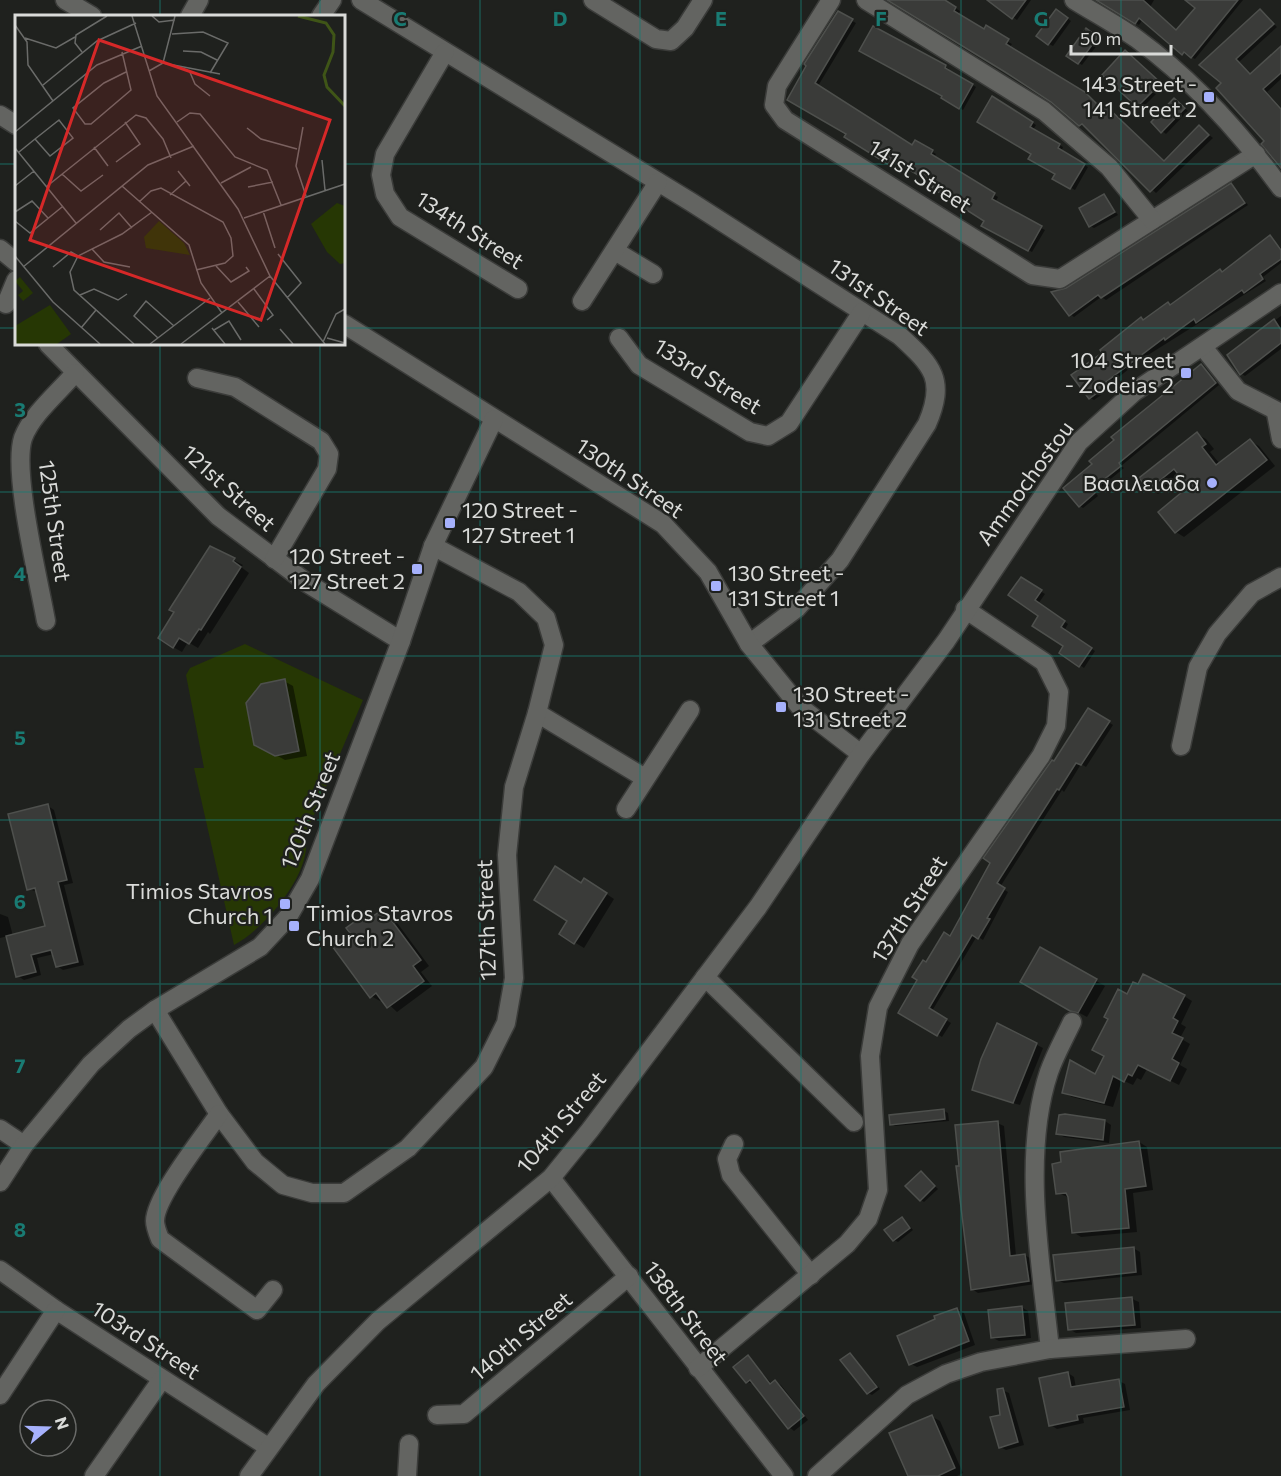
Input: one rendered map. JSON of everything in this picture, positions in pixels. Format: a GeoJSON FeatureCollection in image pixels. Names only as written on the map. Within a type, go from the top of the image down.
{"type":"FeatureCollection","features":[{"type":"Feature","properties":{"kind":"street"},"geometry":{"type":"LineString","coordinates":[[65,0],[91,15]]}},
{"type":"Feature","properties":{"kind":"street"},"geometry":{"type":"LineString","coordinates":[[191,15],[199,0]]}},
{"type":"Feature","properties":{"kind":"street"},"geometry":{"type":"LineString","coordinates":[[322,15],[332,0]]}},
{"type":"Feature","properties":{"kind":"street","name":"131st Street"},"geometry":{"type":"LineString","coordinates":[[361,0],[658,182],[900,336],[926,360],[936,381],[936,403],[927,424],[840,561],[797,608],[749,644]]}},
{"type":"Feature","properties":{"kind":"street"},"geometry":{"type":"LineString","coordinates":[[593,0],[656,39],[671,41],[685,28],[703,0]]}},
{"type":"Feature","properties":{"kind":"street","name":"141st Street"},"geometry":{"type":"LineString","coordinates":[[831,0],[777,86],[774,105],[785,120],[1032,275],[1060,279],[1256,154]]}},
{"type":"Feature","properties":{"kind":"street"},"geometry":{"type":"LineString","coordinates":[[866,0],[1044,111],[1109,167],[1152,220]]}},
{"type":"Feature","properties":{"kind":"street"},"geometry":{"type":"LineString","coordinates":[[1074,0],[1136,39],[1198,90],[1256,154],[1281,188]]}},
{"type":"Feature","properties":{"kind":"street","name":"134th Street"},"geometry":{"type":"LineString","coordinates":[[445,52],[385,154],[381,175],[384,194],[400,217],[518,289]]}},
{"type":"Feature","properties":{"kind":"street"},"geometry":{"type":"LineString","coordinates":[[0,115],[15,124]]}},
{"type":"Feature","properties":{"kind":"street"},"geometry":{"type":"LineString","coordinates":[[582,302],[658,182]]}},
{"type":"Feature","properties":{"kind":"street"},"geometry":{"type":"LineString","coordinates":[[0,249],[15,261]]}},
{"type":"Feature","properties":{"kind":"street"},"geometry":{"type":"LineString","coordinates":[[615,251],[653,274]]}},
{"type":"Feature","properties":{"kind":"street"},"geometry":{"type":"LineString","coordinates":[[8,306],[15,283]]}},
{"type":"Feature","properties":{"kind":"street","name":"Ammochostou"},"geometry":{"type":"LineString","coordinates":[[861,754],[946,641],[965,609],[1079,442],[1134,392],[1281,293]]}},
{"type":"Feature","properties":{"kind":"street","name":"133rd Street"},"geometry":{"type":"LineString","coordinates":[[619,338],[639,365],[750,432],[768,436],[789,423],[862,312]]}},
{"type":"Feature","properties":{"kind":"street","name":"130th Street"},"geometry":{"type":"LineString","coordinates":[[345,325],[663,524],[708,572],[749,644],[800,707],[861,754]]}},
{"type":"Feature","properties":{"kind":"street","name":"121st Street"},"geometry":{"type":"LineString","coordinates":[[49,345],[218,516],[274,559],[401,641]]}},
{"type":"Feature","properties":{"kind":"street"},"geometry":{"type":"LineString","coordinates":[[1203,347],[1238,391],[1278,413],[1281,439]]}},
{"type":"Feature","properties":{"kind":"street","name":"125th Street"},"geometry":{"type":"LineString","coordinates":[[46,621],[19,465],[24,437],[37,417],[75,373]]}},
{"type":"Feature","properties":{"kind":"street"},"geometry":{"type":"LineString","coordinates":[[197,378],[235,387],[321,441],[329,454],[327,469],[274,559]]}},
{"type":"Feature","properties":{"kind":"street","name":"120th Street"},"geometry":{"type":"LineString","coordinates":[[0,1182],[24,1145],[92,1064],[129,1029],[155,1010],[260,947],[288,917],[310,879],[401,641],[433,546],[494,419]]}},
{"type":"Feature","properties":{"kind":"street","name":"127th Street"},"geometry":{"type":"LineString","coordinates":[[155,1010],[219,1114],[255,1162],[283,1185],[312,1193],[344,1193],[408,1148],[484,1067],[506,1023],[514,978],[507,855],[514,787],[537,713],[554,645],[546,618],[519,592],[433,546]]}},
{"type":"Feature","properties":{"kind":"street"},"geometry":{"type":"LineString","coordinates":[[1181,746],[1198,667],[1213,642],[1252,593],[1281,577]]}},
{"type":"Feature","properties":{"kind":"street","name":"137th Street"},"geometry":{"type":"LineString","coordinates":[[698,1368],[848,1244],[868,1219],[878,1190],[870,1056],[878,1007],[910,944],[1041,756],[1056,726],[1059,692],[1044,662],[965,609]]}},
{"type":"Feature","properties":{"kind":"street"},"geometry":{"type":"LineString","coordinates":[[626,809],[690,710]]}},
{"type":"Feature","properties":{"kind":"street"},"geometry":{"type":"LineString","coordinates":[[537,713],[645,778]]}},
{"type":"Feature","properties":{"kind":"street","name":"104th Street"},"geometry":{"type":"LineString","coordinates":[[249,1476],[316,1384],[378,1321],[550,1178],[759,907],[861,754]]}},
{"type":"Feature","properties":{"kind":"street"},"geometry":{"type":"LineString","coordinates":[[705,977],[854,1122]]}},
{"type":"Feature","properties":{"kind":"street"},"geometry":{"type":"LineString","coordinates":[[1050,1349],[1036,1209],[1038,1122],[1049,1072],[1072,1022]]}},
{"type":"Feature","properties":{"kind":"street"},"geometry":{"type":"LineString","coordinates":[[219,1114],[162,1198],[155,1221],[160,1239],[257,1310],[273,1290]]}},
{"type":"Feature","properties":{"kind":"street"},"geometry":{"type":"LineString","coordinates":[[0,1129],[24,1145]]}},
{"type":"Feature","properties":{"kind":"street"},"geometry":{"type":"LineString","coordinates":[[734,1144],[727,1160],[731,1174],[812,1275]]}},
{"type":"Feature","properties":{"kind":"street","name":"138th Street"},"geometry":{"type":"LineString","coordinates":[[550,1178],[784,1476]]}},
{"type":"Feature","properties":{"kind":"street","name":"103rd Street"},"geometry":{"type":"LineString","coordinates":[[0,1270],[56,1310],[268,1447]]}},
{"type":"Feature","properties":{"kind":"street","name":"140th Street"},"geometry":{"type":"LineString","coordinates":[[437,1415],[464,1414],[629,1276]]}},
{"type":"Feature","properties":{"kind":"street"},"geometry":{"type":"LineString","coordinates":[[0,1395],[56,1310]]}},
{"type":"Feature","properties":{"kind":"street"},"geometry":{"type":"LineString","coordinates":[[817,1476],[907,1395],[946,1374],[981,1362],[1050,1349],[1186,1339]]}},
{"type":"Feature","properties":{"kind":"street"},"geometry":{"type":"LineString","coordinates":[[94,1476],[162,1379]]}},
{"type":"Feature","properties":{"kind":"street"},"geometry":{"type":"LineString","coordinates":[[407,1476],[409,1444]]}},
{"type":"Feature","properties":{"kind":"green space"},"geometry":{"type":"Polygon","coordinates":[[[245,644],[363,700],[305,836],[306,850],[295,882],[259,927],[234,945],[194,768],[204,768],[186,675],[190,668],[245,644]]]}},
{"type":"Feature","properties":{"kind":"building"},"geometry":{"type":"Polygon","coordinates":[[[887,0],[945,0],[956,7],[954,11],[984,29],[986,25],[1009,39],[1006,44],[1085,92],[1102,109],[1106,106],[1164,161],[1199,125],[1209,135],[1150,192],[1082,124],[1079,126],[1051,102],[887,0]]]}},
{"type":"Feature","properties":{"kind":"building"},"geometry":{"type":"Polygon","coordinates":[[[987,0],[1026,0],[1012,19],[987,0]]]}},
{"type":"Feature","properties":{"kind":"building"},"geometry":{"type":"Polygon","coordinates":[[[1096,0],[1143,0],[1176,30],[1195,8],[1185,0],[1238,0],[1191,58],[1184,52],[1182,55],[1139,18],[1135,24],[1096,0]]]}},
{"type":"Feature","properties":{"kind":"building"},"geometry":{"type":"Polygon","coordinates":[[[1056,9],[1068,18],[1048,45],[1036,36],[1056,9]]]}},
{"type":"Feature","properties":{"kind":"building"},"geometry":{"type":"Polygon","coordinates":[[[1260,9],[1274,24],[1236,59],[1250,74],[1281,46],[1281,73],[1263,89],[1281,109],[1281,168],[1261,144],[1264,141],[1216,88],[1221,83],[1199,65],[1260,9]]]}},
{"type":"Feature","properties":{"kind":"building"},"geometry":{"type":"Polygon","coordinates":[[[838,11],[853,19],[815,83],[912,145],[915,140],[933,150],[931,154],[995,193],[992,199],[1042,226],[1028,251],[981,226],[984,221],[932,188],[934,184],[892,160],[889,165],[844,137],[846,134],[787,100],[806,66],[804,64],[838,11]]]}},
{"type":"Feature","properties":{"kind":"building"},"geometry":{"type":"Polygon","coordinates":[[[873,26],[946,65],[945,68],[973,84],[959,109],[941,98],[942,96],[859,51],[873,26]]]}},
{"type":"Feature","properties":{"kind":"building"},"geometry":{"type":"Polygon","coordinates":[[[1086,28],[1098,37],[1078,64],[1066,56],[1086,28]]]}},
{"type":"Feature","properties":{"kind":"building"},"geometry":{"type":"Polygon","coordinates":[[[1125,50],[1161,83],[1137,107],[1102,75],[1125,50]]]}},
{"type":"Feature","properties":{"kind":"building"},"geometry":{"type":"Polygon","coordinates":[[[992,96],[1033,122],[1030,127],[1060,144],[1058,148],[1085,164],[1070,189],[1052,179],[1055,174],[1028,159],[1031,154],[977,122],[992,96]]]}},
{"type":"Feature","properties":{"kind":"building"},"geometry":{"type":"Polygon","coordinates":[[[1174,98],[1185,108],[1161,133],[1151,122],[1174,98]]]}},
{"type":"Feature","properties":{"kind":"building"},"geometry":{"type":"Polygon","coordinates":[[[1231,183],[1245,203],[1101,298],[1098,295],[1069,316],[1051,292],[1066,288],[1231,183]]]}},
{"type":"Feature","properties":{"kind":"building"},"geometry":{"type":"Polygon","coordinates":[[[1104,194],[1115,212],[1089,227],[1079,208],[1104,194]]]}},
{"type":"Feature","properties":{"kind":"building"},"geometry":{"type":"Polygon","coordinates":[[[1270,235],[1281,250],[1281,259],[1260,274],[1263,279],[1244,293],[1242,290],[1196,323],[1194,319],[1165,340],[1164,338],[1106,382],[1108,385],[1089,399],[1071,375],[1102,353],[1100,350],[1141,317],[1143,320],[1168,302],[1170,305],[1220,269],[1222,272],[1270,235]]]}},
{"type":"Feature","properties":{"kind":"building"},"geometry":{"type":"Polygon","coordinates":[[[1274,319],[1281,330],[1281,343],[1240,375],[1227,355],[1274,319]]]}},
{"type":"Feature","properties":{"kind":"building"},"geometry":{"type":"Polygon","coordinates":[[[1201,364],[1216,383],[1119,463],[1121,466],[1092,489],[1095,493],[1079,507],[1063,488],[1092,464],[1089,461],[1114,440],[1111,437],[1201,364]]]}},
{"type":"Feature","properties":{"kind":"building","name":"Βασιλειαδα"},"geometry":{"type":"Polygon","coordinates":[[[1197,432],[1206,444],[1202,447],[1216,465],[1250,439],[1267,460],[1175,533],[1158,512],[1188,487],[1174,469],[1148,490],[1139,478],[1197,432]]]}},
{"type":"Feature","properties":{"kind":"building"},"geometry":{"type":"Polygon","coordinates":[[[210,546],[235,558],[233,561],[241,567],[201,630],[199,629],[189,644],[179,638],[173,648],[158,638],[174,612],[169,610],[210,546]]]}},
{"type":"Feature","properties":{"kind":"building"},"geometry":{"type":"Polygon","coordinates":[[[1021,577],[1042,590],[1035,600],[1065,621],[1061,627],[1092,648],[1079,667],[1059,653],[1063,646],[1032,626],[1038,616],[1008,595],[1021,577]]]}},
{"type":"Feature","properties":{"kind":"building"},"geometry":{"type":"Polygon","coordinates":[[[285,679],[299,751],[275,756],[254,745],[246,703],[261,684],[285,679]]]}},
{"type":"Feature","properties":{"kind":"building"},"geometry":{"type":"Polygon","coordinates":[[[1088,708],[1110,721],[1081,765],[1076,763],[1059,790],[1057,789],[997,883],[1005,888],[987,918],[990,919],[978,939],[972,935],[929,1008],[947,1019],[937,1036],[898,1013],[917,980],[912,977],[923,960],[926,962],[944,932],[950,936],[990,863],[983,858],[1052,760],[1054,761],[1088,708]]]}},
{"type":"Feature","properties":{"kind":"building"},"geometry":{"type":"Polygon","coordinates":[[[48,804],[67,880],[58,882],[78,962],[56,967],[51,950],[31,955],[36,972],[16,977],[6,936],[45,926],[35,888],[27,890],[8,814],[48,804]]]}},
{"type":"Feature","properties":{"kind":"building"},"geometry":{"type":"Polygon","coordinates":[[[555,866],[581,883],[584,878],[607,893],[574,944],[559,934],[567,921],[534,900],[555,866]]]}},
{"type":"Feature","properties":{"kind":"building"},"geometry":{"type":"Polygon","coordinates":[[[383,909],[421,960],[413,966],[424,981],[387,1008],[376,993],[370,998],[332,946],[350,933],[346,928],[361,917],[365,922],[383,909]]]}},
{"type":"Feature","properties":{"kind":"building"},"geometry":{"type":"Polygon","coordinates":[[[1040,947],[1097,979],[1078,1013],[1070,1011],[1020,982],[1040,947]]]}},
{"type":"Feature","properties":{"kind":"building"},"geometry":{"type":"Polygon","coordinates":[[[1143,974],[1185,995],[1173,1018],[1178,1021],[1172,1033],[1183,1038],[1172,1059],[1179,1063],[1170,1081],[1138,1065],[1132,1076],[1128,1074],[1124,1082],[1113,1076],[1104,1103],[1062,1093],[1070,1060],[1095,1074],[1104,1056],[1092,1050],[1108,1019],[1104,1017],[1118,989],[1127,994],[1133,982],[1138,984],[1143,974]]]}},
{"type":"Feature","properties":{"kind":"building"},"geometry":{"type":"Polygon","coordinates":[[[997,1023],[1037,1043],[1013,1103],[972,1090],[981,1059],[997,1023]]]}},
{"type":"Feature","properties":{"kind":"building"},"geometry":{"type":"Polygon","coordinates":[[[944,1109],[945,1119],[890,1125],[889,1115],[944,1109]]]}},
{"type":"Feature","properties":{"kind":"building"},"geometry":{"type":"Polygon","coordinates":[[[1059,1115],[1105,1120],[1103,1140],[1056,1134],[1059,1115]]]}},
{"type":"Feature","properties":{"kind":"building"},"geometry":{"type":"Polygon","coordinates":[[[998,1121],[1010,1256],[1025,1254],[1029,1281],[971,1290],[956,1166],[959,1166],[955,1125],[998,1121]]]}},
{"type":"Feature","properties":{"kind":"building"},"geometry":{"type":"Polygon","coordinates":[[[1139,1141],[1146,1186],[1125,1189],[1129,1228],[1072,1233],[1068,1197],[1066,1193],[1056,1194],[1052,1164],[1061,1162],[1060,1152],[1139,1141]]]}},
{"type":"Feature","properties":{"kind":"building"},"geometry":{"type":"Polygon","coordinates":[[[921,1171],[935,1186],[920,1201],[905,1186],[921,1171]]]}},
{"type":"Feature","properties":{"kind":"building"},"geometry":{"type":"Polygon","coordinates":[[[902,1217],[910,1228],[893,1241],[884,1230],[902,1217]]]}},
{"type":"Feature","properties":{"kind":"building"},"geometry":{"type":"Polygon","coordinates":[[[1134,1247],[1136,1272],[1056,1281],[1053,1255],[1134,1247]]]}},
{"type":"Feature","properties":{"kind":"building"},"geometry":{"type":"Polygon","coordinates":[[[1132,1297],[1135,1325],[1068,1330],[1065,1303],[1132,1297]]]}},
{"type":"Feature","properties":{"kind":"building"},"geometry":{"type":"Polygon","coordinates":[[[1022,1306],[1025,1335],[991,1338],[988,1310],[1022,1306]]]}},
{"type":"Feature","properties":{"kind":"building"},"geometry":{"type":"Polygon","coordinates":[[[957,1308],[969,1341],[909,1365],[897,1336],[935,1319],[934,1316],[957,1308]]]}},
{"type":"Feature","properties":{"kind":"building"},"geometry":{"type":"Polygon","coordinates":[[[850,1353],[877,1387],[867,1394],[840,1360],[850,1353]]]}},
{"type":"Feature","properties":{"kind":"building"},"geometry":{"type":"Polygon","coordinates":[[[748,1355],[770,1384],[775,1380],[804,1416],[788,1429],[750,1380],[746,1383],[733,1367],[748,1355]]]}},
{"type":"Feature","properties":{"kind":"building"},"geometry":{"type":"Polygon","coordinates":[[[1068,1372],[1071,1387],[1119,1379],[1124,1407],[1077,1415],[1078,1420],[1049,1426],[1039,1378],[1068,1372]]]}},
{"type":"Feature","properties":{"kind":"building"},"geometry":{"type":"Polygon","coordinates":[[[1003,1388],[1018,1442],[999,1448],[990,1417],[1000,1415],[997,1389],[1003,1388]]]}},
{"type":"Feature","properties":{"kind":"building"},"geometry":{"type":"Polygon","coordinates":[[[932,1415],[955,1468],[938,1476],[908,1476],[889,1433],[932,1415]]]}},
{"type":"Feature","properties":{"kind":"place","name":"143 Street - 141 Street 2"},"geometry":{"type":"Point","coordinates":[1209,97]}},
{"type":"Feature","properties":{"kind":"place","name":"104 Street - Zodeias 2"},"geometry":{"type":"Point","coordinates":[1186,373]}},
{"type":"Feature","properties":{"kind":"place","name":"Βασιλειαδα"},"geometry":{"type":"Point","coordinates":[1212,483]}},
{"type":"Feature","properties":{"kind":"place","name":"120 Street - 127 Street 1"},"geometry":{"type":"Point","coordinates":[450,523]}},
{"type":"Feature","properties":{"kind":"place","name":"120 Street - 127 Street 2"},"geometry":{"type":"Point","coordinates":[417,569]}},
{"type":"Feature","properties":{"kind":"place","name":"130 Street - 131 Street 1"},"geometry":{"type":"Point","coordinates":[716,586]}},
{"type":"Feature","properties":{"kind":"place","name":"130 Street - 131 Street 2"},"geometry":{"type":"Point","coordinates":[781,707]}},
{"type":"Feature","properties":{"kind":"place","name":"Timios Stavros Church 1"},"geometry":{"type":"Point","coordinates":[285,904]}},
{"type":"Feature","properties":{"kind":"place","name":"Timios Stavros Church 2"},"geometry":{"type":"Point","coordinates":[294,926]}}]}
